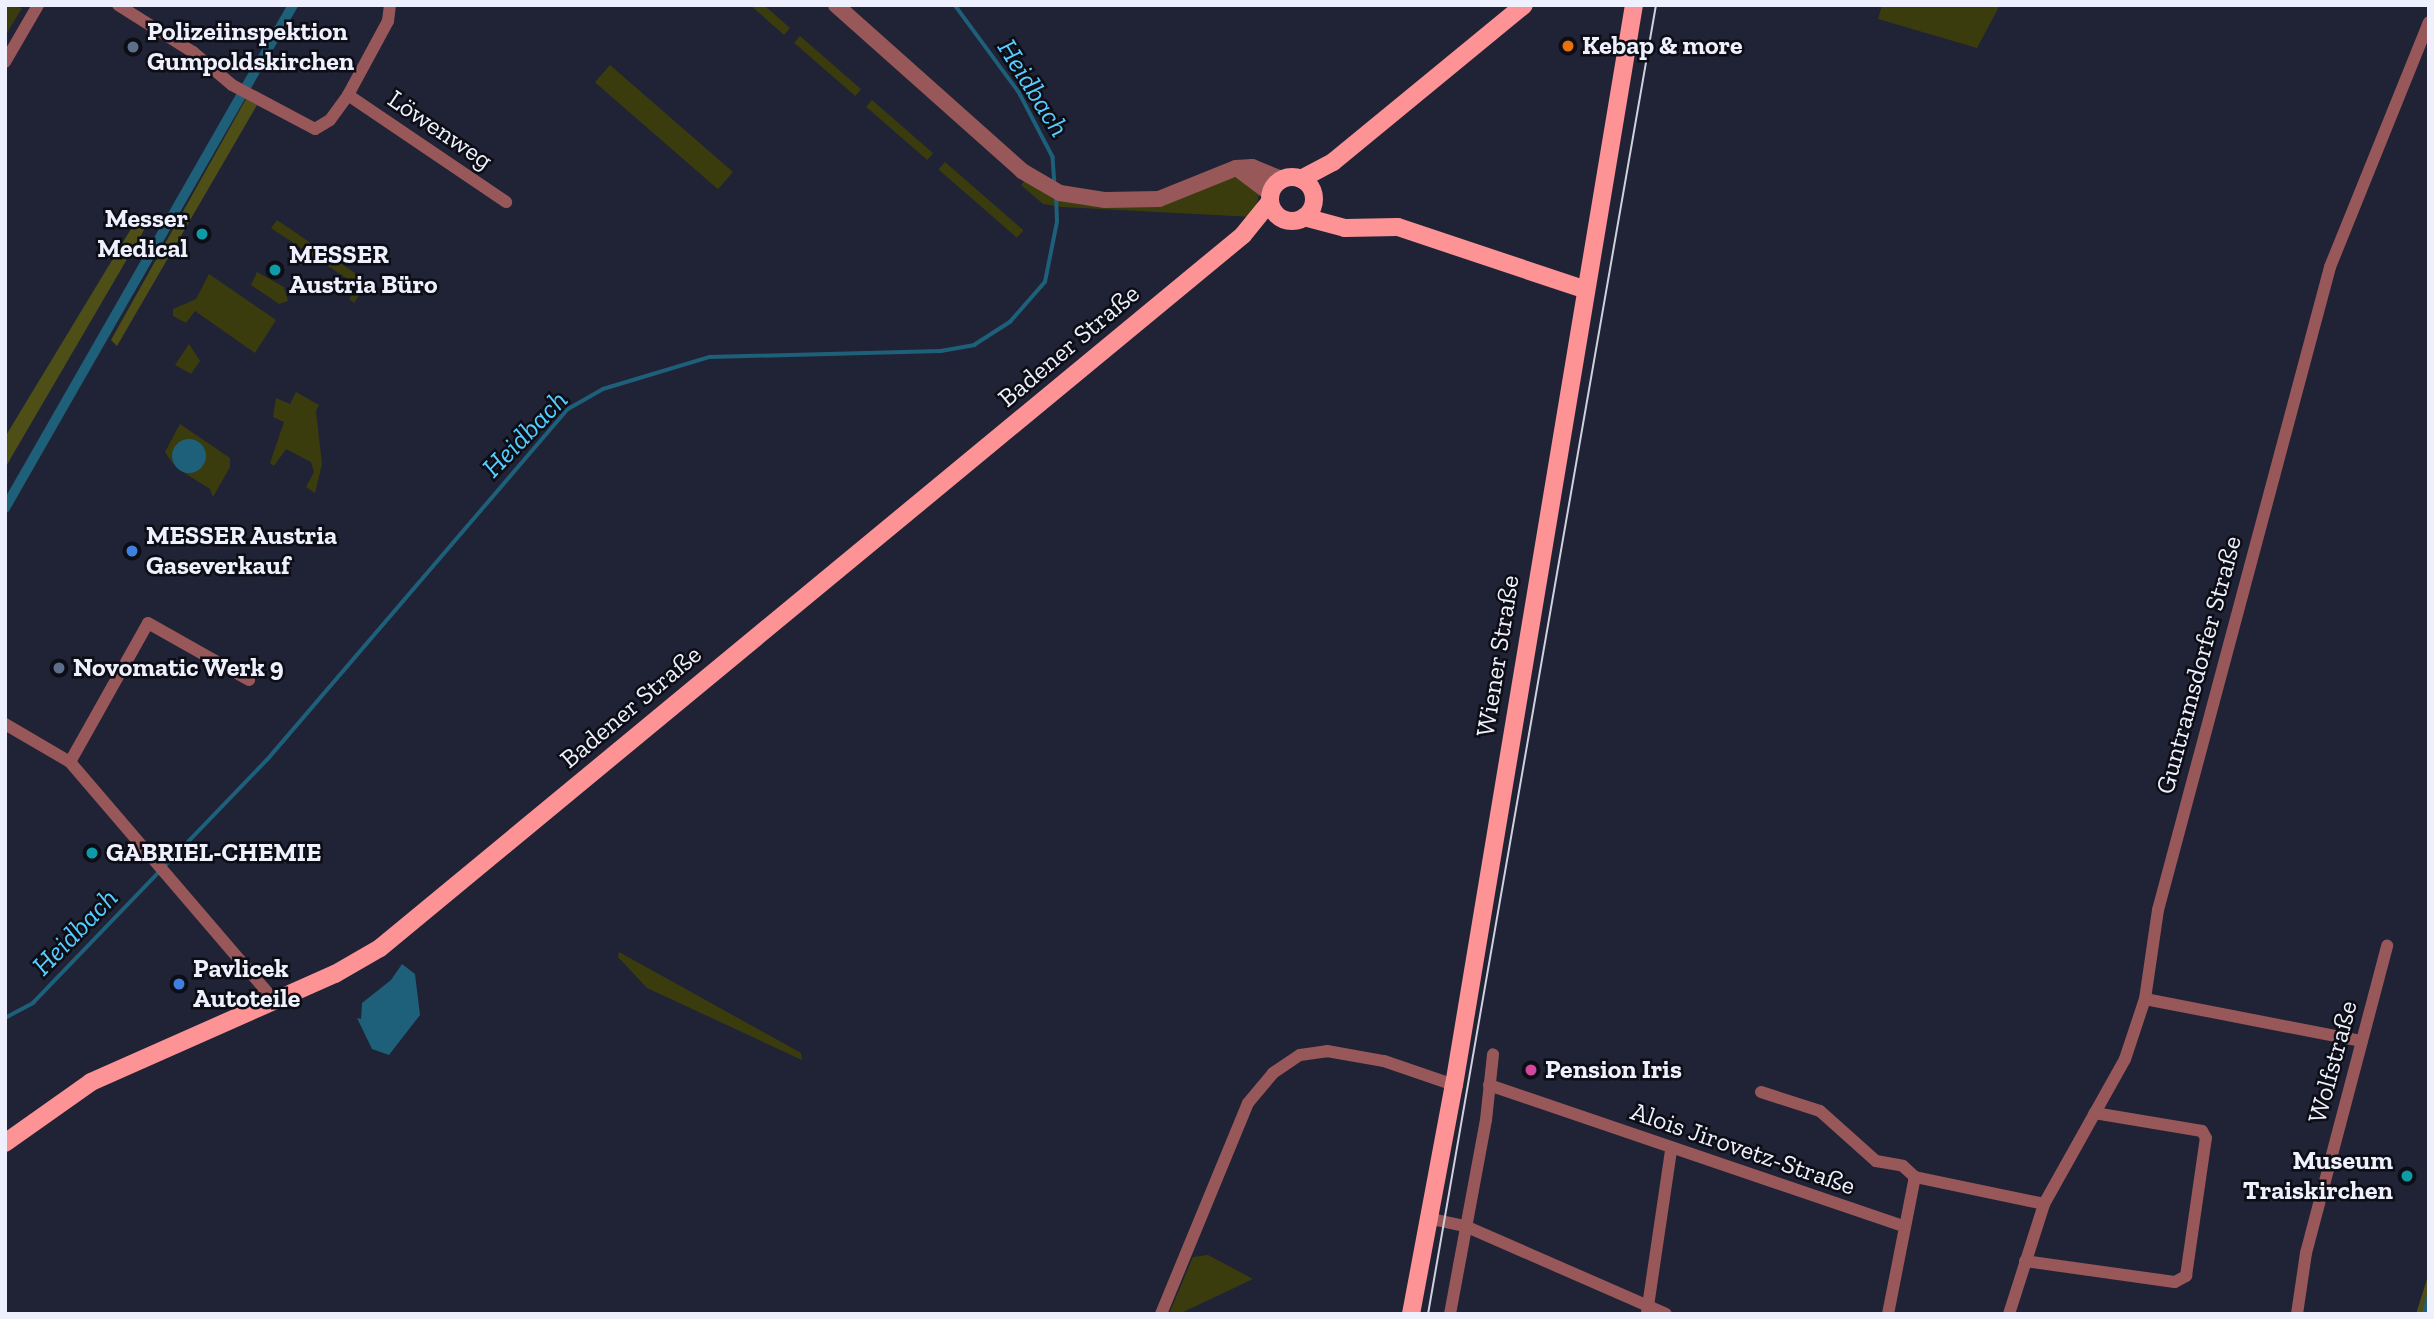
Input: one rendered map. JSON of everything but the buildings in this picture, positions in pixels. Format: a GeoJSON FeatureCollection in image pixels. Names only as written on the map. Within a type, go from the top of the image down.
{"type":"FeatureCollection","features":[{"type":"Feature","properties":{"kind":"main road"},"geometry":{"type":"LineString","coordinates":[[1333,162],[1311,205],[1281,219],[1273,192],[1333,162],[1524,5]]}},
{"type":"Feature","properties":{"kind":"main road","name":"Wiener Straße"},"geometry":{"type":"LineString","coordinates":[[1411,1314],[1454,1085],[1634,5]]}},
{"type":"Feature","properties":{"kind":"main road"},"geometry":{"type":"LineString","coordinates":[[1301,178],[1311,205],[1345,228],[1398,227],[1586,290]]}},
{"type":"Feature","properties":{"kind":"main road","name":"Badener Straße"},"geometry":{"type":"LineString","coordinates":[[5,1143],[91,1082],[275,1001],[380,948],[1243,235],[1273,192]]}},
{"type":"Feature","properties":{"kind":"main road","name":"Badener Straße"},"geometry":{"type":"LineString","coordinates":[[1243,235],[1281,219]]}},
{"type":"Feature","properties":{"kind":"street"},"geometry":{"type":"LineString","coordinates":[[5,62],[37,5]]}},
{"type":"Feature","properties":{"kind":"street"},"geometry":{"type":"LineString","coordinates":[[118,5],[193,52],[236,87],[315,129],[330,120],[348,95],[388,21],[390,5]]}},
{"type":"Feature","properties":{"kind":"street"},"geometry":{"type":"LineString","coordinates":[[836,5],[1044,186],[1060,193],[1105,200],[1159,199],[1222,170],[1236,168],[1273,192]]}},
{"type":"Feature","properties":{"kind":"street","name":"Guntramsdorfer Straße"},"geometry":{"type":"LineString","coordinates":[[2009,1314],[2044,1204],[2125,1059],[2144,999],[2158,910],[2330,267],[2429,22]]}},
{"type":"Feature","properties":{"kind":"street","name":"Löwenweg"},"geometry":{"type":"LineString","coordinates":[[348,95],[506,202]]}},
{"type":"Feature","properties":{"kind":"street"},"geometry":{"type":"LineString","coordinates":[[70,762],[148,623],[249,680]]}},
{"type":"Feature","properties":{"kind":"street"},"geometry":{"type":"LineString","coordinates":[[5,724],[70,762],[176,889],[275,1001]]}},
{"type":"Feature","properties":{"kind":"street","name":"Wolfstraße"},"geometry":{"type":"LineString","coordinates":[[2297,1314],[2306,1253],[2387,946]]}},
{"type":"Feature","properties":{"kind":"street"},"geometry":{"type":"LineString","coordinates":[[2144,999],[2362,1041]]}},
{"type":"Feature","properties":{"kind":"street"},"geometry":{"type":"LineString","coordinates":[[1161,1314],[1248,1103],[1273,1073],[1300,1055],[1327,1051],[1384,1061],[1454,1085]]}},
{"type":"Feature","properties":{"kind":"street"},"geometry":{"type":"LineString","coordinates":[[1450,1314],[1493,1054]]}},
{"type":"Feature","properties":{"kind":"street","name":"Alois Jirovetz-Straße"},"geometry":{"type":"LineString","coordinates":[[1489,1085],[1671,1150],[1903,1226]]}},
{"type":"Feature","properties":{"kind":"street"},"geometry":{"type":"LineString","coordinates":[[1761,1092],[1820,1111],[1875,1161],[1903,1166],[1915,1177],[2044,1204]]}},
{"type":"Feature","properties":{"kind":"street"},"geometry":{"type":"LineString","coordinates":[[2025,1261],[2175,1282],[2186,1276],[2206,1139],[2202,1131],[2094,1113]]}},
{"type":"Feature","properties":{"kind":"street"},"geometry":{"type":"LineString","coordinates":[[1648,1310],[1671,1150]]}},
{"type":"Feature","properties":{"kind":"street"},"geometry":{"type":"LineString","coordinates":[[1888,1314],[1903,1226],[1915,1177]]}},
{"type":"Feature","properties":{"kind":"street"},"geometry":{"type":"LineString","coordinates":[[1427,1218],[1465,1226],[1648,1310],[1666,1314]]}},
{"type":"Feature","properties":{"kind":"shaded area"},"geometry":{"type":"Polygon","coordinates":[[[5,5],[22,8],[5,36],[5,5]]]}},
{"type":"Feature","properties":{"kind":"shaded area"},"geometry":{"type":"Polygon","coordinates":[[[750,5],[764,5],[790,28],[784,35],[750,5]]]}},
{"type":"Feature","properties":{"kind":"shaded area"},"geometry":{"type":"Polygon","coordinates":[[[1882,5],[2000,5],[1977,48],[1878,19],[1882,5]]]}},
{"type":"Feature","properties":{"kind":"shaded area"},"geometry":{"type":"Polygon","coordinates":[[[800,36],[861,89],[855,96],[794,43],[800,36]]]}},
{"type":"Feature","properties":{"kind":"shaded area"},"geometry":{"type":"Polygon","coordinates":[[[610,65],[733,172],[718,189],[595,82],[610,65]]]}},
{"type":"Feature","properties":{"kind":"shaded area"},"geometry":{"type":"Polygon","coordinates":[[[246,99],[257,105],[117,346],[111,340],[246,99]]]}},
{"type":"Feature","properties":{"kind":"shaded area"},"geometry":{"type":"Polygon","coordinates":[[[872,100],[933,153],[927,160],[866,107],[872,100]]]}},
{"type":"Feature","properties":{"kind":"shaded area"},"geometry":{"type":"Polygon","coordinates":[[[945,162],[1023,230],[1017,238],[938,170],[945,162]]]}},
{"type":"Feature","properties":{"kind":"shaded area"},"geometry":{"type":"Polygon","coordinates":[[[1228,177],[1242,178],[1260,192],[1253,217],[1062,207],[1043,204],[1021,185],[1025,180],[1132,205],[1228,177]]]}},
{"type":"Feature","properties":{"kind":"shaded area"},"geometry":{"type":"Polygon","coordinates":[[[137,219],[147,225],[5,468],[5,437],[137,219]]]}},
{"type":"Feature","properties":{"kind":"shaded area"},"geometry":{"type":"Polygon","coordinates":[[[277,220],[368,282],[354,303],[349,299],[358,286],[271,228],[277,220]]]}},
{"type":"Feature","properties":{"kind":"shaded area"},"geometry":{"type":"Polygon","coordinates":[[[257,272],[284,287],[288,301],[279,304],[251,285],[257,272]]]}},
{"type":"Feature","properties":{"kind":"shaded area"},"geometry":{"type":"Polygon","coordinates":[[[209,274],[276,320],[255,353],[195,311],[186,323],[173,316],[173,309],[196,299],[209,274]]]}},
{"type":"Feature","properties":{"kind":"shaded area"},"geometry":{"type":"Polygon","coordinates":[[[189,344],[200,361],[191,374],[175,365],[189,344]]]}},
{"type":"Feature","properties":{"kind":"shaded area"},"geometry":{"type":"Polygon","coordinates":[[[296,392],[319,405],[316,411],[322,464],[315,493],[306,487],[314,472],[311,462],[286,449],[274,466],[270,463],[284,422],[273,417],[276,398],[290,404],[296,392]]]}},
{"type":"Feature","properties":{"kind":"shaded area"},"geometry":{"type":"Polygon","coordinates":[[[180,424],[230,458],[230,467],[213,497],[210,489],[183,472],[203,466],[206,456],[199,442],[194,440],[172,459],[174,465],[165,452],[180,424]]]}},
{"type":"Feature","properties":{"kind":"shaded area"},"geometry":{"type":"Polygon","coordinates":[[[619,952],[801,1053],[802,1060],[647,988],[618,957],[619,952]]]}},
{"type":"Feature","properties":{"kind":"shaded area"},"geometry":{"type":"Polygon","coordinates":[[[1208,1255],[1253,1279],[1179,1314],[1169,1314],[1193,1257],[1208,1255]]]}},
{"type":"Feature","properties":{"kind":"shaded area"},"geometry":{"type":"Polygon","coordinates":[[[2427,1279],[2429,1314],[2416,1314],[2427,1279]]]}},
{"type":"Feature","properties":{"kind":"water"},"geometry":{"type":"Polygon","coordinates":[[[189,439],[201,444],[206,456],[201,468],[189,473],[177,468],[172,456],[177,444],[189,439]]]}},
{"type":"Feature","properties":{"kind":"water"},"geometry":{"type":"Polygon","coordinates":[[[402,964],[415,974],[420,1015],[389,1055],[372,1049],[357,1018],[361,1019],[362,1003],[391,980],[402,964]]]}},
{"type":"Feature","properties":{"kind":"waterway"},"geometry":{"type":"LineString","coordinates":[[5,508],[293,5]]}},
{"type":"Feature","properties":{"kind":"waterway","name":"Heidbach"},"geometry":{"type":"LineString","coordinates":[[955,5],[1019,92],[1053,157],[1055,184]]}},
{"type":"Feature","properties":{"kind":"waterway","name":"Heidbach"},"geometry":{"type":"LineString","coordinates":[[5,1018],[33,1003],[267,760],[568,409],[603,389],[710,357],[941,351],[974,345],[1010,322],[1045,282],[1057,222],[1056,195]]}},
{"type":"Feature","properties":{"kind":"waterway"},"geometry":{"type":"LineString","coordinates":[[2424,1314],[2429,1295]]}},
{"type":"Feature","properties":{"kind":"tram line"},"geometry":{"type":"LineString","coordinates":[[1428,1314],[1656,5]]}},
{"type":"Feature","properties":{"kind":"place","name":"Kebap & more"},"geometry":{"type":"Point","coordinates":[1568,46]}},
{"type":"Feature","properties":{"kind":"place","name":"Polizeiinspektion Gumpoldskirchen"},"geometry":{"type":"Point","coordinates":[133,47]}},
{"type":"Feature","properties":{"kind":"place","name":"Messer Medical"},"geometry":{"type":"Point","coordinates":[202,234]}},
{"type":"Feature","properties":{"kind":"place","name":"MESSER Austria Büro"},"geometry":{"type":"Point","coordinates":[275,270]}},
{"type":"Feature","properties":{"kind":"place","name":"MESSER Austria Gaseverkauf"},"geometry":{"type":"Point","coordinates":[132,551]}},
{"type":"Feature","properties":{"kind":"place","name":"Novomatic Werk 9"},"geometry":{"type":"Point","coordinates":[59,668]}},
{"type":"Feature","properties":{"kind":"place","name":"GABRIEL-CHEMIE"},"geometry":{"type":"Point","coordinates":[92,853]}},
{"type":"Feature","properties":{"kind":"place","name":"Pavlicek Autoteile"},"geometry":{"type":"Point","coordinates":[179,984]}},
{"type":"Feature","properties":{"kind":"place","name":"Pension Iris"},"geometry":{"type":"Point","coordinates":[1531,1070]}},
{"type":"Feature","properties":{"kind":"place","name":"Museum Traiskirchen"},"geometry":{"type":"Point","coordinates":[2407,1176]}}]}
